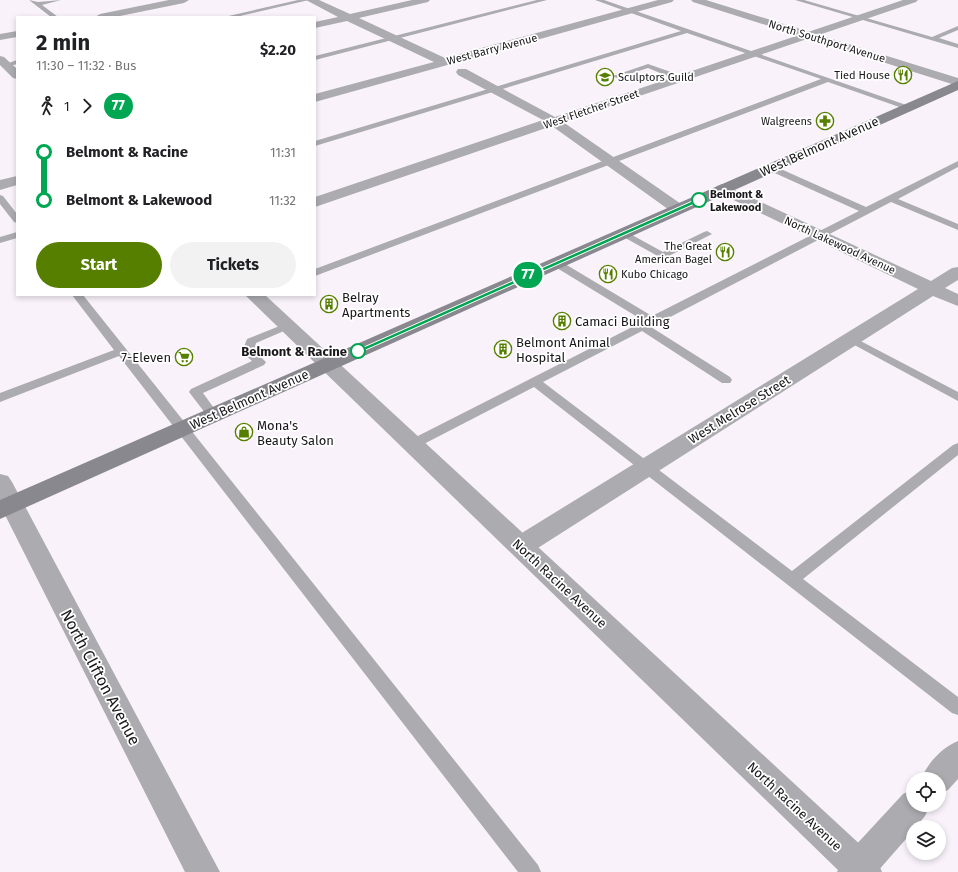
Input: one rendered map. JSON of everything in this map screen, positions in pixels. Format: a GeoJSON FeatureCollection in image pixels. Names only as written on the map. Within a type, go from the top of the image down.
{"type":"FeatureCollection","features":[{"type":"Feature","properties":{"kind":"main road","name":"West Belmont Avenue"},"geometry":{"type":"LineString","coordinates":[[4,499],[183,429],[771,168],[958,83]]}},
{"type":"Feature","properties":{"kind":"street"},"geometry":{"type":"LineString","coordinates":[[105,16],[184,0]]}},
{"type":"Feature","properties":{"kind":"street"},"geometry":{"type":"LineString","coordinates":[[311,0],[444,62]]}},
{"type":"Feature","properties":{"kind":"street"},"geometry":{"type":"LineString","coordinates":[[316,25],[425,0]]}},
{"type":"Feature","properties":{"kind":"street","name":"West Barry Avenue"},"geometry":{"type":"LineString","coordinates":[[316,98],[669,0]]}},
{"type":"Feature","properties":{"kind":"street","name":"North Southport Avenue"},"geometry":{"type":"LineString","coordinates":[[696,0],[958,83]]}},
{"type":"Feature","properties":{"kind":"street","name":"West Fletcher Street"},"geometry":{"type":"LineString","coordinates":[[316,202],[913,0]]}},
{"type":"Feature","properties":{"kind":"street"},"geometry":{"type":"LineString","coordinates":[[0,37],[16,34]]}},
{"type":"Feature","properties":{"kind":"street"},"geometry":{"type":"LineString","coordinates":[[8,62],[16,74]]}},
{"type":"Feature","properties":{"kind":"street"},"geometry":{"type":"LineString","coordinates":[[462,72],[496,88],[554,122],[612,161],[678,209]]}},
{"type":"Feature","properties":{"kind":"street"},"geometry":{"type":"LineString","coordinates":[[0,185],[16,180]]}},
{"type":"Feature","properties":{"kind":"street","name":"North Lakewood Avenue"},"geometry":{"type":"LineString","coordinates":[[722,189],[958,301]]}},
{"type":"Feature","properties":{"kind":"street","name":"West Melrose Street"},"geometry":{"type":"LineString","coordinates":[[521,546],[958,272]]}},
{"type":"Feature","properties":{"kind":"street","name":"North Racine Avenue"},"geometry":{"type":"LineString","coordinates":[[257,296],[521,546],[859,870]]}},
{"type":"Feature","properties":{"kind":"street","name":"North Clifton Avenue"},"geometry":{"type":"LineString","coordinates":[[4,499],[203,872]]}},
{"type":"Feature","properties":{"kind":"street"},"geometry":{"type":"LineString","coordinates":[[943,772],[958,756]]}},
{"type":"Feature","properties":{"kind":"street"},"geometry":{"type":"LineString","coordinates":[[859,870],[908,812]]}},
{"type":"Feature","properties":{"kind":"lane"},"geometry":{"type":"LineString","coordinates":[[35,2],[58,0]]}},
{"type":"Feature","properties":{"kind":"lane"},"geometry":{"type":"LineString","coordinates":[[232,16],[306,0]]}},
{"type":"Feature","properties":{"kind":"lane"},"geometry":{"type":"LineString","coordinates":[[316,58],[544,0]]}},
{"type":"Feature","properties":{"kind":"lane"},"geometry":{"type":"LineString","coordinates":[[598,0],[908,106]]}},
{"type":"Feature","properties":{"kind":"lane"},"geometry":{"type":"LineString","coordinates":[[798,0],[958,46]]}},
{"type":"Feature","properties":{"kind":"lane"},"geometry":{"type":"LineString","coordinates":[[35,2],[54,16]]}},
{"type":"Feature","properties":{"kind":"lane"},"geometry":{"type":"LineString","coordinates":[[932,39],[958,28]]}},
{"type":"Feature","properties":{"kind":"lane"},"geometry":{"type":"LineString","coordinates":[[316,144],[687,31]]}},
{"type":"Feature","properties":{"kind":"lane"},"geometry":{"type":"LineString","coordinates":[[617,76],[648,66],[682,79]]}},
{"type":"Feature","properties":{"kind":"lane"},"geometry":{"type":"LineString","coordinates":[[316,274],[828,79]]}},
{"type":"Feature","properties":{"kind":"lane"},"geometry":{"type":"LineString","coordinates":[[412,444],[958,164]]}},
{"type":"Feature","properties":{"kind":"lane"},"geometry":{"type":"LineString","coordinates":[[771,168],[867,211]]}},
{"type":"Feature","properties":{"kind":"lane"},"geometry":{"type":"LineString","coordinates":[[0,198],[16,219]]}},
{"type":"Feature","properties":{"kind":"lane"},"geometry":{"type":"LineString","coordinates":[[891,199],[958,227]]}},
{"type":"Feature","properties":{"kind":"lane"},"geometry":{"type":"LineString","coordinates":[[623,233],[663,256],[707,234]]}},
{"type":"Feature","properties":{"kind":"lane"},"geometry":{"type":"LineString","coordinates":[[0,240],[16,235]]}},
{"type":"Feature","properties":{"kind":"lane"},"geometry":{"type":"LineString","coordinates":[[556,263],[647,324],[726,380]]}},
{"type":"Feature","properties":{"kind":"lane"},"geometry":{"type":"LineString","coordinates":[[78,296],[531,872]]}},
{"type":"Feature","properties":{"kind":"lane"},"geometry":{"type":"LineString","coordinates":[[212,415],[195,392],[260,362],[248,352],[251,341],[287,326]]}},
{"type":"Feature","properties":{"kind":"lane"},"geometry":{"type":"LineString","coordinates":[[851,339],[958,397]]}},
{"type":"Feature","properties":{"kind":"lane"},"geometry":{"type":"LineString","coordinates":[[0,398],[121,351]]}},
{"type":"Feature","properties":{"kind":"lane"},"geometry":{"type":"LineString","coordinates":[[535,382],[958,707]]}},
{"type":"Feature","properties":{"kind":"lane"},"geometry":{"type":"LineString","coordinates":[[792,579],[958,448]]}},
{"type":"Feature","properties":{"kind":"bus line","name":"77"},"geometry":{"type":"LineString","coordinates":[[358,351],[699,200]]}},
{"type":"Feature","properties":{"kind":"place","name":"Tied House"},"geometry":{"type":"Point","coordinates":[903,75]}},
{"type":"Feature","properties":{"kind":"place","name":"Sculptors Guild"},"geometry":{"type":"Point","coordinates":[605,77]}},
{"type":"Feature","properties":{"kind":"place","name":"Walgreens"},"geometry":{"type":"Point","coordinates":[825,121]}},
{"type":"Feature","properties":{"kind":"place","name":"Belmont & Lakewood"},"geometry":{"type":"Point","coordinates":[699,200]}},
{"type":"Feature","properties":{"kind":"place","name":"The Great American Bagel"},"geometry":{"type":"Point","coordinates":[725,252]}},
{"type":"Feature","properties":{"kind":"place","name":"Kubo Chicago"},"geometry":{"type":"Point","coordinates":[608,274]}},
{"type":"Feature","properties":{"kind":"place","name":"Belray Apartments"},"geometry":{"type":"Point","coordinates":[329,304]}},
{"type":"Feature","properties":{"kind":"place","name":"Camaci Building"},"geometry":{"type":"Point","coordinates":[562,321]}},
{"type":"Feature","properties":{"kind":"place","name":"Belmont Animal Hospital"},"geometry":{"type":"Point","coordinates":[503,349]}},
{"type":"Feature","properties":{"kind":"place","name":"Belmont & Racine"},"geometry":{"type":"Point","coordinates":[358,351]}},
{"type":"Feature","properties":{"kind":"place","name":"7-Eleven"},"geometry":{"type":"Point","coordinates":[184,357]}},
{"type":"Feature","properties":{"kind":"place","name":"Mona's Beauty Salon"},"geometry":{"type":"Point","coordinates":[244,432]}}]}
